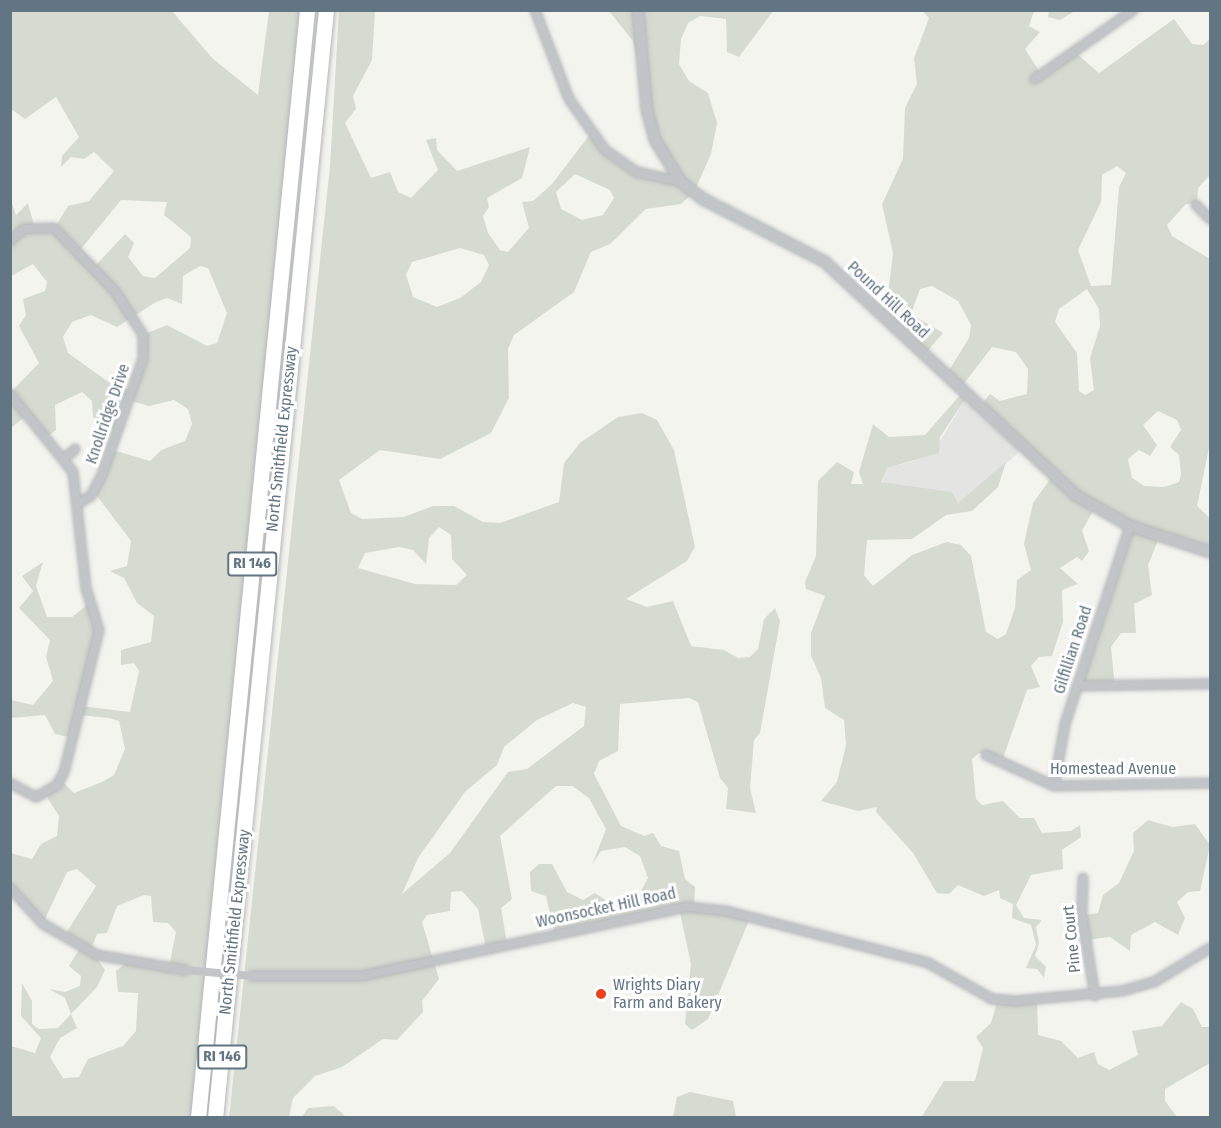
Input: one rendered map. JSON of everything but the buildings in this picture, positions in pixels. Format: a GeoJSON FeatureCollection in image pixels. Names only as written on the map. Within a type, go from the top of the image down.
{"type":"FeatureCollection","features":[{"type":"Feature","properties":{"kind":"highway","name":"North Smithfield Expressway"},"geometry":{"type":"LineString","coordinates":[[198,1118],[307,10]]}},
{"type":"Feature","properties":{"kind":"highway","name":"North Smithfield Expressway"},"geometry":{"type":"LineString","coordinates":[[215,1118],[326,12]]}},
{"type":"Feature","properties":{"kind":"street"},"geometry":{"type":"LineString","coordinates":[[535,10],[569,99],[605,150],[637,172],[681,182]]}},
{"type":"Feature","properties":{"kind":"street","name":"Pound Hill Road"},"geometry":{"type":"LineString","coordinates":[[638,10],[647,110],[655,140],[681,182],[703,199],[825,262],[1077,496],[1130,526],[1210,552]]}},
{"type":"Feature","properties":{"kind":"street"},"geometry":{"type":"LineString","coordinates":[[1035,79],[1133,10]]}},
{"type":"Feature","properties":{"kind":"street"},"geometry":{"type":"LineString","coordinates":[[1196,205],[1210,219]]}},
{"type":"Feature","properties":{"kind":"street","name":"Knollridge Drive"},"geometry":{"type":"LineString","coordinates":[[10,241],[38,225],[72,241],[136,318],[143,335],[143,359],[102,475],[91,496],[79,503]]}},
{"type":"Feature","properties":{"kind":"street","name":"Knollridge Drive"},"geometry":{"type":"LineString","coordinates":[[10,394],[64,459],[79,503],[86,588],[99,630],[95,654],[57,785],[36,797],[10,783]]}},
{"type":"Feature","properties":{"kind":"street"},"geometry":{"type":"LineString","coordinates":[[64,459],[75,449]]}},
{"type":"Feature","properties":{"kind":"street","name":"Gilfillian Road"},"geometry":{"type":"LineString","coordinates":[[1054,786],[1077,686],[1130,526]]}},
{"type":"Feature","properties":{"kind":"street"},"geometry":{"type":"LineString","coordinates":[[1077,686],[1210,684]]}},
{"type":"Feature","properties":{"kind":"street","name":"Homestead Avenue"},"geometry":{"type":"LineString","coordinates":[[986,754],[1054,786],[1210,783]]}},
{"type":"Feature","properties":{"kind":"street","name":"Pine Court"},"geometry":{"type":"LineString","coordinates":[[1083,878],[1082,915],[1095,996]]}},
{"type":"Feature","properties":{"kind":"street","name":"Woonsocket Hill Road"},"geometry":{"type":"LineString","coordinates":[[10,888],[43,924],[97,955],[185,970],[252,976],[362,976],[688,907],[726,910],[928,963],[992,999],[1095,996],[1154,982],[1210,948]]}},
{"type":"Feature","properties":{"kind":"shaded area"},"geometry":{"type":"Polygon","coordinates":[[[1049,10],[1075,11],[1060,20],[1048,17],[1049,10]]]}},
{"type":"Feature","properties":{"kind":"shaded area"},"geometry":{"type":"Polygon","coordinates":[[[11,11],[172,11],[212,58],[258,95],[269,11],[307,11],[197,1117],[11,1117],[11,1046],[35,1053],[41,1038],[21,1016],[22,983],[32,1001],[32,1024],[39,1029],[58,1028],[71,1014],[65,998],[49,989],[65,992],[80,986],[81,976],[69,966],[80,948],[63,938],[96,886],[77,869],[67,872],[44,921],[11,892],[11,853],[32,859],[41,844],[57,836],[59,816],[45,794],[61,780],[74,793],[102,782],[114,775],[125,749],[119,721],[109,718],[79,715],[73,738],[55,734],[45,715],[11,718],[11,700],[33,705],[53,681],[46,657],[50,640],[19,608],[33,591],[22,576],[43,562],[36,586],[47,617],[72,617],[92,601],[100,627],[81,706],[130,712],[139,671],[134,663],[121,665],[121,650],[151,642],[154,616],[137,603],[124,578],[110,571],[127,566],[131,541],[94,492],[113,450],[150,461],[161,450],[185,441],[192,424],[188,409],[174,400],[149,406],[131,401],[117,432],[93,417],[92,401],[82,392],[55,405],[56,430],[48,436],[28,414],[11,428],[11,392],[39,363],[19,326],[26,315],[23,299],[45,291],[47,282],[33,264],[11,276],[10,198],[16,215],[28,203],[34,225],[55,227],[68,206],[89,201],[114,171],[94,152],[84,159],[71,157],[61,167],[62,156],[79,137],[56,97],[25,119],[11,109],[11,11]],[[121,200],[81,249],[96,265],[125,234],[134,243],[128,257],[143,276],[155,278],[190,248],[191,237],[164,215],[167,202],[121,200]],[[200,266],[183,276],[182,304],[167,298],[156,302],[117,327],[91,315],[72,322],[63,337],[68,353],[114,386],[131,390],[145,334],[167,325],[207,346],[217,343],[227,313],[208,268],[200,266]],[[144,895],[117,906],[107,933],[97,934],[91,950],[105,970],[97,987],[71,1014],[77,1028],[60,1038],[50,1057],[63,1078],[79,1077],[88,1059],[123,1046],[136,1031],[138,993],[118,992],[116,971],[126,963],[169,967],[176,932],[168,923],[153,922],[151,896],[144,895]]]}},
{"type":"Feature","properties":{"kind":"shaded area"},"geometry":{"type":"Polygon","coordinates":[[[339,11],[375,11],[372,60],[353,96],[356,109],[345,123],[371,178],[390,172],[398,192],[411,198],[438,170],[426,140],[436,138],[437,150],[457,171],[530,147],[522,178],[487,198],[489,207],[483,216],[488,233],[500,250],[508,252],[529,228],[522,202],[533,201],[552,184],[591,133],[625,165],[676,180],[656,140],[633,41],[609,11],[773,11],[739,57],[727,52],[726,19],[700,16],[688,23],[681,39],[679,64],[689,81],[708,93],[717,123],[711,154],[694,192],[681,204],[646,209],[610,244],[591,252],[574,292],[514,335],[508,349],[509,398],[491,433],[440,459],[380,450],[339,480],[351,513],[362,519],[404,517],[433,506],[454,506],[483,522],[500,523],[559,502],[564,463],[580,443],[618,417],[642,413],[657,420],[674,450],[695,547],[687,561],[626,599],[647,607],[673,601],[691,646],[724,650],[738,658],[750,657],[758,649],[764,619],[775,608],[780,621],[760,733],[754,740],[750,788],[756,813],[726,809],[728,788],[720,778],[698,702],[689,698],[620,704],[618,751],[599,761],[594,774],[621,826],[644,836],[653,833],[661,846],[679,851],[685,879],[695,887],[694,906],[751,916],[708,1019],[692,1030],[685,1024],[691,964],[679,908],[555,934],[546,896],[531,891],[530,872],[539,864],[552,864],[567,892],[583,900],[595,893],[609,902],[625,897],[641,891],[648,878],[640,856],[625,847],[601,851],[592,865],[606,829],[589,798],[572,786],[556,786],[500,836],[512,899],[501,908],[507,943],[486,948],[478,909],[462,891],[451,892],[450,911],[427,915],[422,922],[439,979],[422,1001],[423,1012],[397,1040],[383,1039],[342,1067],[315,1076],[293,1098],[289,1117],[229,1118],[330,166],[339,11]],[[575,174],[556,192],[561,209],[582,220],[603,215],[614,198],[610,190],[575,174]],[[460,248],[412,262],[406,275],[413,297],[437,307],[460,298],[481,282],[489,265],[484,255],[460,248]],[[439,527],[429,538],[426,564],[413,550],[399,547],[365,553],[358,568],[415,584],[456,585],[467,575],[452,559],[451,535],[439,527]],[[573,703],[537,720],[504,747],[497,765],[465,792],[418,858],[402,894],[450,853],[508,772],[527,769],[584,726],[586,707],[573,703]]]}},
{"type":"Feature","properties":{"kind":"shaded area"},"geometry":{"type":"Polygon","coordinates":[[[923,11],[1034,11],[1029,26],[1040,32],[1025,49],[1041,74],[1076,53],[1099,73],[1174,19],[1192,44],[1203,45],[1210,39],[1210,175],[1198,188],[1197,203],[1186,204],[1167,225],[1172,236],[1210,259],[1210,443],[1197,506],[1210,518],[1210,552],[1159,538],[1148,565],[1152,595],[1134,604],[1136,633],[1121,633],[1111,647],[1115,688],[1079,685],[1130,526],[1095,507],[1082,531],[1089,551],[1082,561],[1077,557],[1060,568],[1078,584],[1062,590],[1063,622],[1052,656],[1039,657],[1031,666],[1040,687],[1027,690],[1002,761],[979,753],[972,759],[976,799],[982,805],[1003,801],[1020,818],[1034,818],[1042,833],[1071,831],[1080,825],[1081,837],[1062,850],[1063,869],[1031,875],[1016,905],[1024,918],[1042,920],[1036,927],[1039,943],[1035,956],[1046,967],[1044,978],[1037,969],[1026,968],[1036,945],[1031,925],[1012,918],[1013,904],[1000,898],[999,890],[984,896],[958,885],[949,894],[937,893],[913,853],[876,812],[877,807],[858,811],[821,801],[837,782],[846,745],[844,720],[825,708],[821,678],[811,656],[811,633],[825,596],[806,589],[805,582],[816,556],[818,481],[837,462],[854,472],[851,484],[863,484],[859,472],[873,424],[889,437],[925,435],[961,394],[966,398],[940,437],[939,453],[887,468],[881,482],[952,492],[958,503],[1006,462],[998,487],[972,511],[946,515],[912,539],[867,540],[864,575],[873,586],[912,555],[947,542],[961,545],[971,556],[986,632],[998,639],[1006,634],[1015,608],[1017,580],[1031,570],[1024,544],[1033,503],[1053,475],[979,408],[990,394],[1000,401],[1027,394],[1028,369],[1016,352],[992,347],[959,390],[945,377],[969,338],[971,325],[958,301],[932,286],[920,289],[911,314],[943,333],[924,355],[877,316],[887,303],[893,253],[882,204],[903,159],[905,108],[917,84],[914,58],[929,18],[923,11]],[[1117,166],[1102,175],[1101,202],[1078,250],[1091,286],[1111,285],[1119,187],[1126,173],[1117,166]],[[1087,289],[1059,309],[1055,322],[1077,353],[1079,391],[1085,395],[1094,390],[1090,358],[1100,326],[1099,309],[1087,289]],[[1158,411],[1143,425],[1157,445],[1150,456],[1139,450],[1128,459],[1132,478],[1144,486],[1164,487],[1179,482],[1181,475],[1179,455],[1170,447],[1181,430],[1177,420],[1158,411]]]}},
{"type":"Feature","properties":{"kind":"shaded area"},"geometry":{"type":"Polygon","coordinates":[[[966,398],[1022,447],[1016,455],[958,503],[951,492],[883,486],[881,476],[887,468],[914,461],[937,446],[966,398]]]}},
{"type":"Feature","properties":{"kind":"shaded area"},"geometry":{"type":"Polygon","coordinates":[[[1148,820],[1172,827],[1195,824],[1210,845],[1200,891],[1188,892],[1177,902],[1185,918],[1178,935],[1155,922],[1131,935],[1130,951],[1110,937],[1086,940],[1085,915],[1098,913],[1103,895],[1119,883],[1134,851],[1133,833],[1148,820]]]}},
{"type":"Feature","properties":{"kind":"shaded area"},"geometry":{"type":"Polygon","coordinates":[[[998,999],[1037,1000],[1038,1035],[1061,1041],[1078,1058],[1094,1052],[1098,1064],[1109,1070],[1138,1055],[1132,1031],[1162,1026],[1181,1002],[1193,1009],[1202,1027],[1210,1027],[1210,1063],[1165,1089],[1165,1101],[1177,1117],[921,1118],[944,1081],[975,1081],[983,1048],[976,1037],[991,1023],[998,999]]]}},
{"type":"Feature","properties":{"kind":"shaded area"},"geometry":{"type":"Polygon","coordinates":[[[690,1092],[733,1101],[736,1117],[673,1117],[677,1097],[690,1092]]]}},
{"type":"Feature","properties":{"kind":"shaded area"},"geometry":{"type":"Polygon","coordinates":[[[334,1106],[346,1117],[302,1117],[308,1108],[334,1106]]]}},
{"type":"Feature","properties":{"kind":"place","name":"Wrights Diary Farm and Bakery"},"geometry":{"type":"Point","coordinates":[601,994]}}]}
